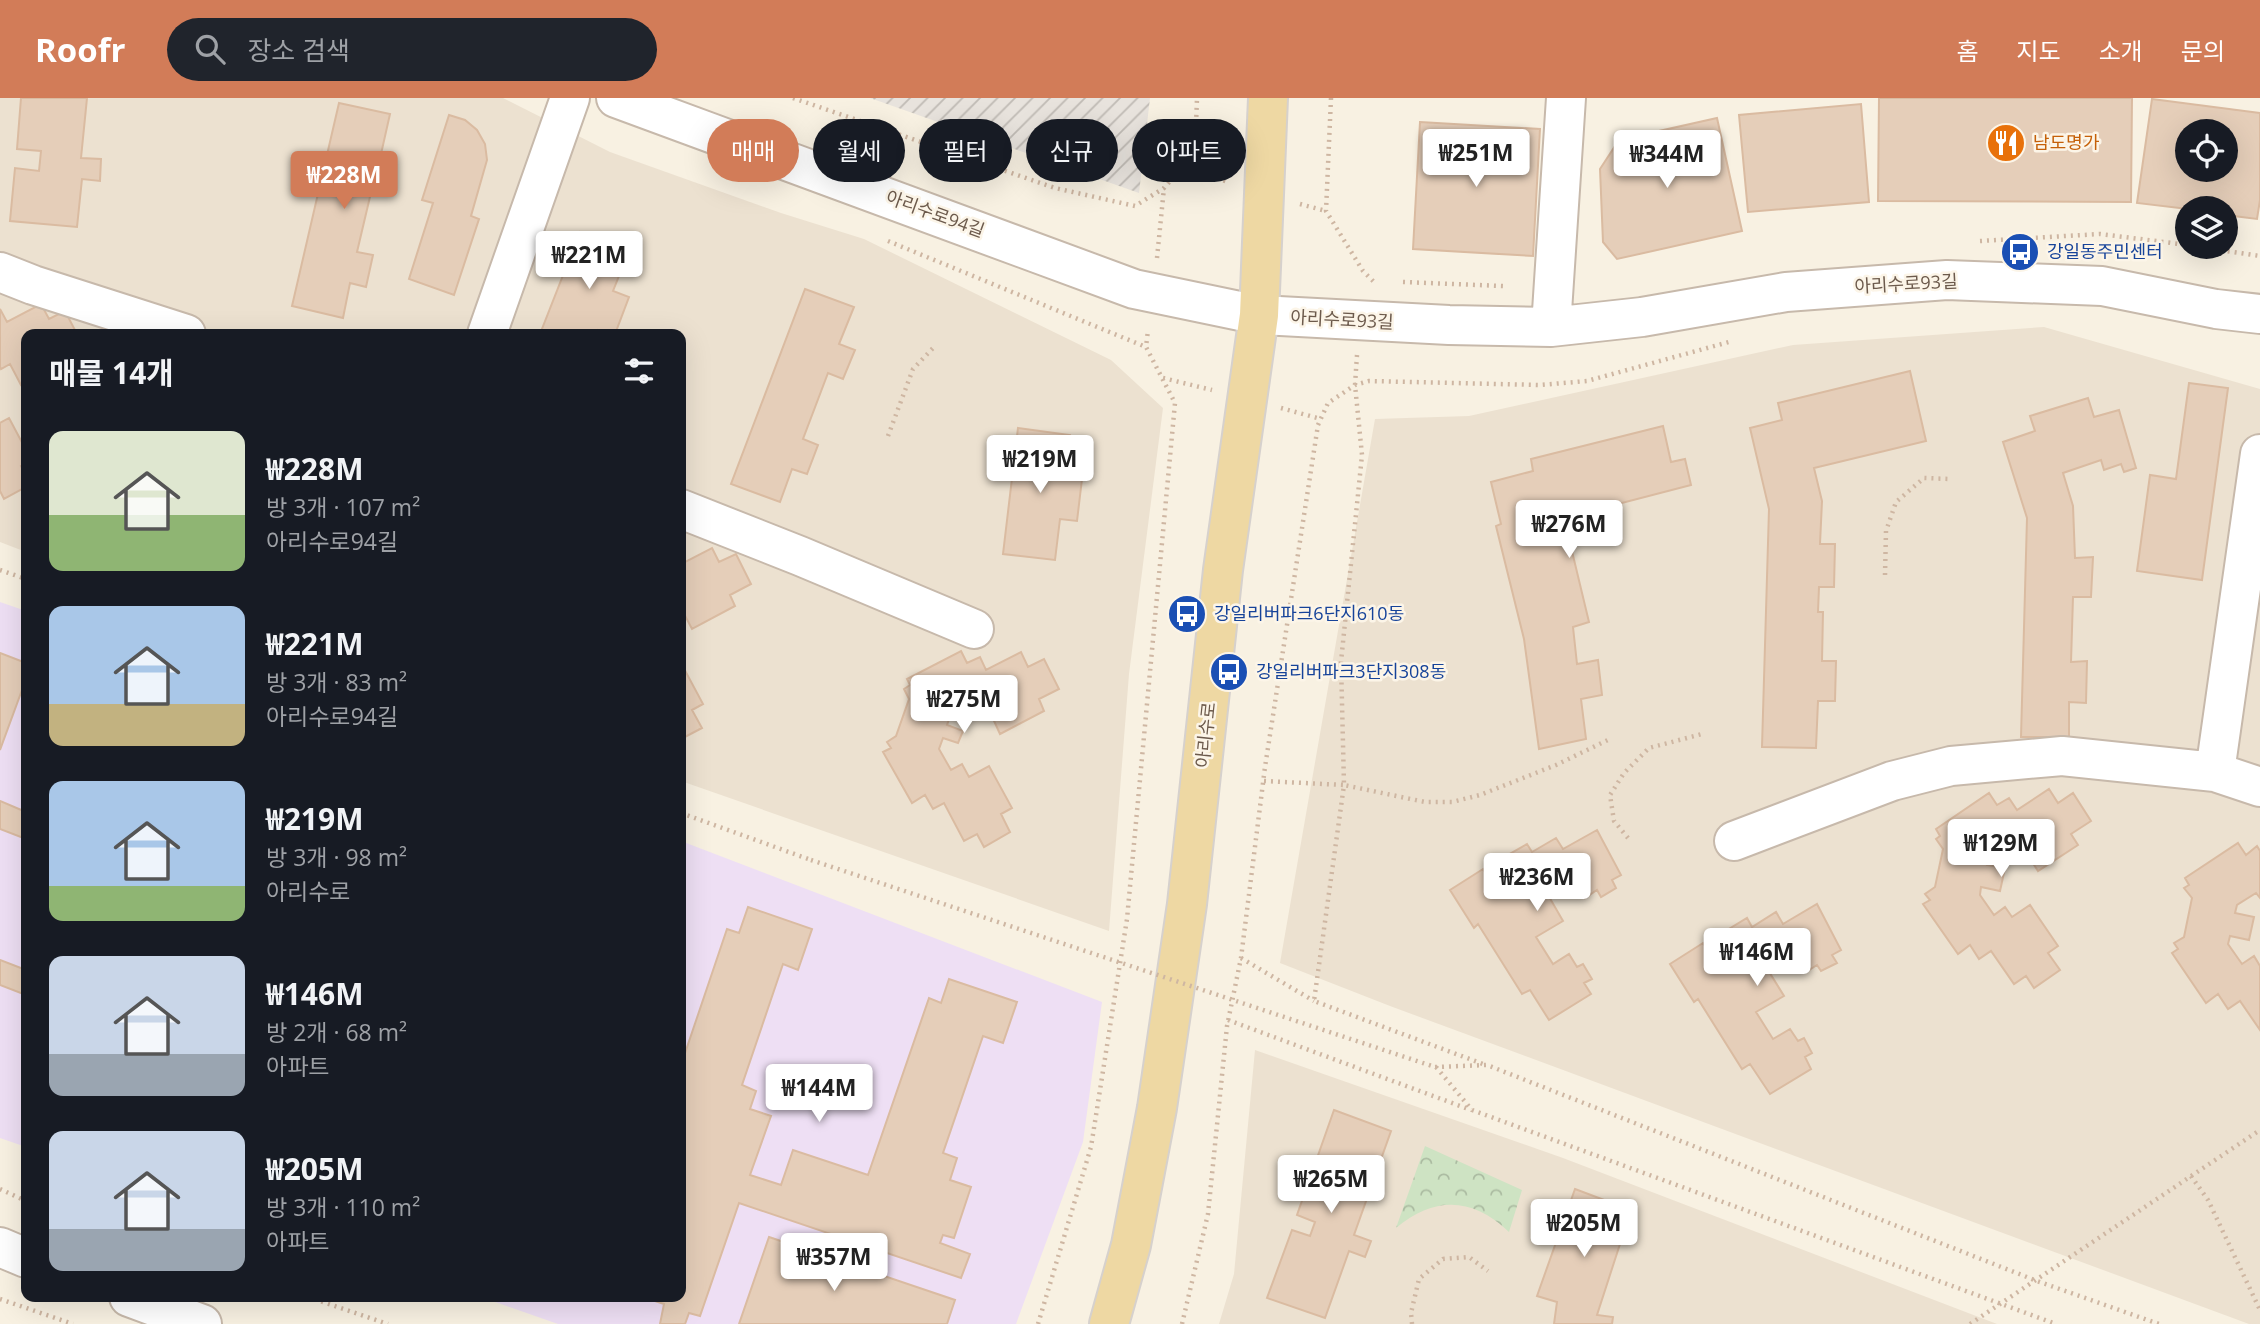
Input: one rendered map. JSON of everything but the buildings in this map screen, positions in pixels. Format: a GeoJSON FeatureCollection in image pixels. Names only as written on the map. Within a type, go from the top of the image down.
{"type":"FeatureCollection","features":[{"type":"Feature","properties":{"kind":"main road","name":"아리수로"},"geometry":{"type":"LineString","coordinates":[[1109,1324],[1131,1245],[1157,1108],[1188,904],[1223,570],[1259,315],[1268,98]]}},
{"type":"Feature","properties":{"kind":"street"},"geometry":{"type":"LineString","coordinates":[[489,329],[570,98]]}},
{"type":"Feature","properties":{"kind":"street","name":"아리수로94길"},"geometry":{"type":"LineString","coordinates":[[616,98],[1134,289],[1259,315]]}},
{"type":"Feature","properties":{"kind":"street"},"geometry":{"type":"LineString","coordinates":[[1551,327],[1566,98]]}},
{"type":"Feature","properties":{"kind":"street"},"geometry":{"type":"LineString","coordinates":[[0,272],[170,329]]}},
{"type":"Feature","properties":{"kind":"street","name":"아리수로93길"},"geometry":{"type":"LineString","coordinates":[[1259,315],[1436,325],[1551,327],[1642,317],[1786,292],[1947,280],[2102,286],[2216,309],[2260,314]]}},
{"type":"Feature","properties":{"kind":"street"},"geometry":{"type":"LineString","coordinates":[[2215,772],[2260,454]]}},
{"type":"Feature","properties":{"kind":"street"},"geometry":{"type":"LineString","coordinates":[[686,511],[974,629]]}},
{"type":"Feature","properties":{"kind":"street"},"geometry":{"type":"LineString","coordinates":[[1734,841],[1892,781],[1951,766],[2062,756],[2215,772],[2260,787]]}},
{"type":"Feature","properties":{"kind":"street"},"geometry":{"type":"LineString","coordinates":[[0,1247],[21,1256]]}},
{"type":"Feature","properties":{"kind":"street"},"geometry":{"type":"LineString","coordinates":[[143,1302],[202,1324]]}},
{"type":"Feature","properties":{"kind":"path"},"geometry":{"type":"LineString","coordinates":[[793,98],[1055,188],[1135,206],[1164,188],[1195,153],[1197,98]]}},
{"type":"Feature","properties":{"kind":"path"},"geometry":{"type":"LineString","coordinates":[[1331,98],[1326,211],[1363,271]]}},
{"type":"Feature","properties":{"kind":"path"},"geometry":{"type":"LineString","coordinates":[[2238,253],[2260,256]]}},
{"type":"Feature","properties":{"kind":"path"},"geometry":{"type":"LineString","coordinates":[[1182,1324],[1208,1214],[1228,1020],[1241,958],[1264,780],[1318,425],[1328,403],[1355,385],[1369,381],[1540,385],[1587,381],[1733,341]]}},
{"type":"Feature","properties":{"kind":"path"},"geometry":{"type":"LineString","coordinates":[[888,436],[914,369],[934,347]]}},
{"type":"Feature","properties":{"kind":"path"},"geometry":{"type":"LineString","coordinates":[[1038,1324],[1091,1147],[1127,919],[1175,403],[1146,347]]}},
{"type":"Feature","properties":{"kind":"path"},"geometry":{"type":"LineString","coordinates":[[1314,1000],[1344,785],[1341,662],[1362,455],[1355,385]]}},
{"type":"Feature","properties":{"kind":"path"},"geometry":{"type":"LineString","coordinates":[[1885,575],[1886,531],[1896,502],[1924,478],[1950,479]]}},
{"type":"Feature","properties":{"kind":"path"},"geometry":{"type":"LineString","coordinates":[[0,570],[21,577]]}},
{"type":"Feature","properties":{"kind":"path"},"geometry":{"type":"LineString","coordinates":[[1628,838],[1614,821],[1610,795],[1624,773],[1649,748],[1702,734]]}},
{"type":"Feature","properties":{"kind":"path"},"geometry":{"type":"LineString","coordinates":[[1264,780],[1344,785],[1425,802],[1452,802],[1480,795],[1556,765],[1612,738]]}},
{"type":"Feature","properties":{"kind":"path"},"geometry":{"type":"LineString","coordinates":[[686,815],[811,860],[1435,1067],[1488,1065]]}},
{"type":"Feature","properties":{"kind":"path"},"geometry":{"type":"LineString","coordinates":[[1241,958],[1314,1000],[1488,1065],[2037,1280],[2159,1324]]}},
{"type":"Feature","properties":{"kind":"path"},"geometry":{"type":"LineString","coordinates":[[1228,1020],[2056,1324]]}},
{"type":"Feature","properties":{"kind":"path"},"geometry":{"type":"LineString","coordinates":[[1435,1067],[1472,1110]]}},
{"type":"Feature","properties":{"kind":"path"},"geometry":{"type":"LineString","coordinates":[[1970,1324],[2260,1130]]}},
{"type":"Feature","properties":{"kind":"path"},"geometry":{"type":"LineString","coordinates":[[2191,1176],[2208,1200],[2260,1310]]}},
{"type":"Feature","properties":{"kind":"path"},"geometry":{"type":"LineString","coordinates":[[0,1189],[21,1199]]}},
{"type":"Feature","properties":{"kind":"path"},"geometry":{"type":"LineString","coordinates":[[1412,1324],[1411,1313],[1419,1279],[1443,1259],[1469,1257],[1488,1270]]}},
{"type":"Feature","properties":{"kind":"path"},"geometry":{"type":"LineString","coordinates":[[0,1298],[72,1324]]}},
{"type":"Feature","properties":{"kind":"path"},"geometry":{"type":"LineString","coordinates":[[323,1302],[388,1324]]}},
{"type":"Feature","properties":{"kind":"shaded area"},"geometry":{"type":"Polygon","coordinates":[[[0,98],[503,98],[610,152],[781,213],[864,239],[1111,360],[1163,408],[1129,674],[1109,931],[686,783],[686,329],[21,329],[21,550],[0,542],[0,98]]]}},
{"type":"Feature","properties":{"kind":"shaded area"},"geometry":{"type":"Polygon","coordinates":[[[870,98],[1150,98],[1148,119],[1132,119],[1132,182],[1140,182],[1139,193],[1108,182],[1118,182],[1118,119],[1026,119],[1026,153],[1012,148],[1012,119],[929,119],[870,98]]]}},
{"type":"Feature","properties":{"kind":"shaded area"},"geometry":{"type":"Polygon","coordinates":[[[2044,327],[2260,389],[2260,1324],[2249,1324],[1280,963],[1375,419],[1469,416],[1793,345],[2044,327]]]}},
{"type":"Feature","properties":{"kind":"shaded area"},"geometry":{"type":"Polygon","coordinates":[[[0,602],[21,609],[21,1145],[0,1138],[0,602]]]}},
{"type":"Feature","properties":{"kind":"shaded area"},"geometry":{"type":"Polygon","coordinates":[[[686,843],[1102,1002],[1083,1142],[1016,1324],[558,1324],[495,1302],[686,1302],[686,843]]]}},
{"type":"Feature","properties":{"kind":"shaded area"},"geometry":{"type":"Polygon","coordinates":[[[1255,1050],[1563,1158],[1997,1324],[1219,1324],[1234,1274],[1255,1050]]]}},
{"type":"Feature","properties":{"kind":"green space"},"geometry":{"type":"Polygon","coordinates":[[[1425,1146],[1522,1190],[1509,1232],[1481,1212],[1453,1205],[1425,1210],[1396,1228],[1425,1146]]]}},
{"type":"Feature","properties":{"kind":"place","name":"남도명가"},"geometry":{"type":"Point","coordinates":[2006,143]}},
{"type":"Feature","properties":{"kind":"place","name":"강일동주민센터"},"geometry":{"type":"Point","coordinates":[2020,252]}},
{"type":"Feature","properties":{"kind":"place","name":"강일리버파크6단지610동"},"geometry":{"type":"Point","coordinates":[1187,614]}},
{"type":"Feature","properties":{"kind":"place","name":"강일리버파크3단지308동"},"geometry":{"type":"Point","coordinates":[1229,672]}}]}
